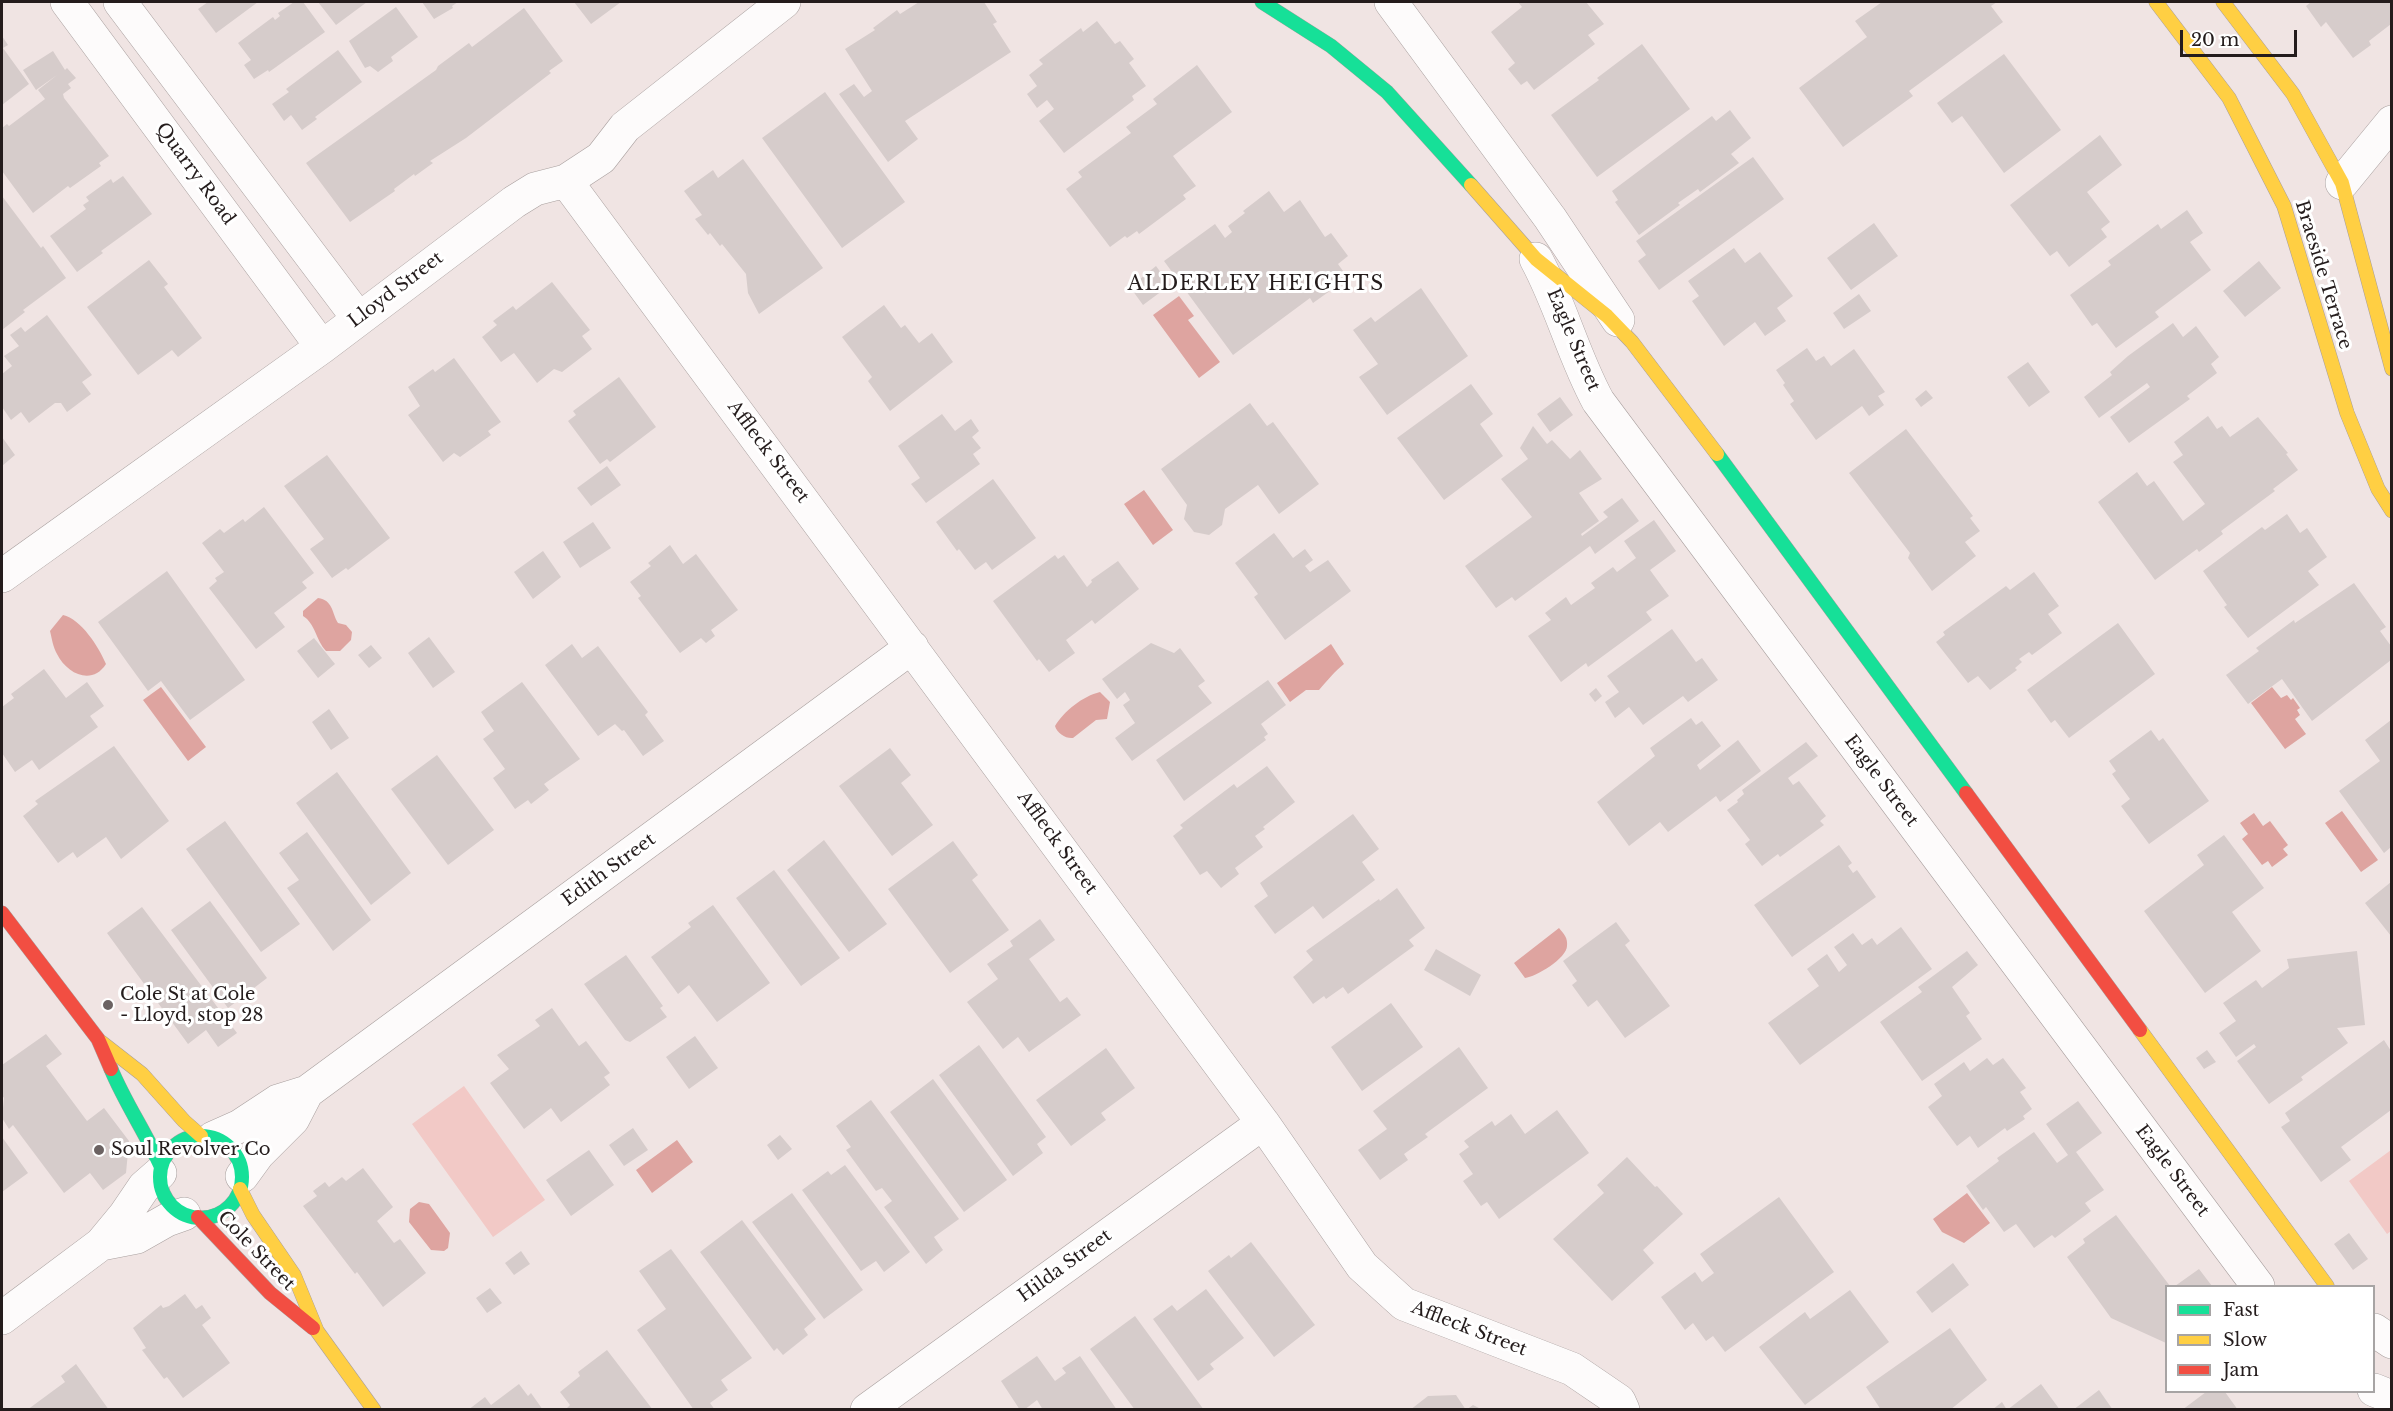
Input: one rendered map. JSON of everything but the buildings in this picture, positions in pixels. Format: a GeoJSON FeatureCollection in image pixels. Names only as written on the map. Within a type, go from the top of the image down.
{"type":"FeatureCollection","features":[{"type":"Feature","properties":{"kind":"street","name":"Quarry Road"},"geometry":{"type":"LineString","coordinates":[[67,2],[322,347]]}},
{"type":"Feature","properties":{"kind":"street"},"geometry":{"type":"LineString","coordinates":[[120,2],[358,318]]}},
{"type":"Feature","properties":{"kind":"street","name":"Lloyd Street"},"geometry":{"type":"LineString","coordinates":[[2,576],[322,347],[514,202],[535,189],[566,181],[602,158],[625,127],[784,2]]}},
{"type":"Feature","properties":{"kind":"street","name":"Eagle Street"},"geometry":{"type":"LineString","coordinates":[[1262,2],[1331,46],[1387,92],[1536,259],[1607,316],[1632,342]]}},
{"type":"Feature","properties":{"kind":"street","name":"Eagle Street"},"geometry":{"type":"LineString","coordinates":[[1391,2],[1550,218],[1632,342],[1679,402],[2318,1281]]}},
{"type":"Feature","properties":{"kind":"street","name":"Braeside Terrace"},"geometry":{"type":"LineString","coordinates":[[2156,2],[2229,98],[2284,206],[2347,412],[2378,489],[2391,511]]}},
{"type":"Feature","properties":{"kind":"street"},"geometry":{"type":"LineString","coordinates":[[2223,2],[2293,94],[2342,183],[2391,369]]}},
{"type":"Feature","properties":{"kind":"street"},"geometry":{"type":"LineString","coordinates":[[2342,183],[2391,122]]}},
{"type":"Feature","properties":{"kind":"street","name":"Affleck Street"},"geometry":{"type":"LineString","coordinates":[[566,181],[1263,1123],[1362,1266],[1404,1304],[1572,1369],[1619,1401],[1623,1410]]}},
{"type":"Feature","properties":{"kind":"street","name":"Eagle Street"},"geometry":{"type":"LineString","coordinates":[[1536,259],[1550,284],[1582,369],[1598,401],[2257,1285]]}},
{"type":"Feature","properties":{"kind":"street","name":"Edith Street"},"geometry":{"type":"LineString","coordinates":[[207,1137],[240,1126],[278,1101],[307,1092],[912,647]]}},
{"type":"Feature","properties":{"kind":"street"},"geometry":{"type":"LineString","coordinates":[[2,913],[98,1039],[142,1074],[184,1121],[207,1137],[225,1143],[240,1163],[241,1183],[234,1201],[225,1209],[212,1216],[191,1216],[167,1220],[137,1237],[101,1244]]}},
{"type":"Feature","properties":{"kind":"street"},"geometry":{"type":"LineString","coordinates":[[98,1039],[120,1091],[151,1144],[160,1170],[164,1194],[172,1206],[191,1216]]}},
{"type":"Feature","properties":{"kind":"street","name":"Edith Street"},"geometry":{"type":"LineString","coordinates":[[241,1183],[258,1154],[293,1119],[307,1092]]}},
{"type":"Feature","properties":{"kind":"street","name":"Hilda Street"},"geometry":{"type":"LineString","coordinates":[[867,1410],[1263,1123]]}},
{"type":"Feature","properties":{"kind":"street"},"geometry":{"type":"LineString","coordinates":[[2,1318],[101,1244],[144,1187],[160,1170],[167,1154],[177,1144],[188,1138],[207,1137]]}},
{"type":"Feature","properties":{"kind":"street","name":"Cole Street"},"geometry":{"type":"LineString","coordinates":[[241,1183],[253,1215],[294,1275],[317,1331],[374,1410]]}},
{"type":"Feature","properties":{"kind":"street","name":"Cole Street"},"geometry":{"type":"LineString","coordinates":[[191,1216],[214,1232],[270,1293],[317,1331]]}},
{"type":"Feature","properties":{"kind":"street"},"geometry":{"type":"LineString","coordinates":[[2375,1331],[2391,1342]]}},
{"type":"Feature","properties":{"kind":"street"},"geometry":{"type":"LineString","coordinates":[[2375,1391],[2391,1397]]}},
{"type":"Feature","properties":{"kind":"shaded area"},"geometry":{"type":"Polygon","coordinates":[[[1179,296],[1194,316],[1188,320],[1220,362],[1199,378],[1153,315],[1179,296]]]}},
{"type":"Feature","properties":{"kind":"shaded area"},"geometry":{"type":"Polygon","coordinates":[[[1144,490],[1173,530],[1153,545],[1124,504],[1144,490]]]}},
{"type":"Feature","properties":{"kind":"shaded area"},"geometry":{"type":"Polygon","coordinates":[[[318,598],[327,601],[338,623],[346,625],[352,632],[351,640],[340,651],[326,651],[310,623],[303,616],[303,611],[318,598]]]}},
{"type":"Feature","properties":{"kind":"shaded area"},"geometry":{"type":"Polygon","coordinates":[[[63,615],[83,628],[103,657],[106,664],[94,675],[80,675],[73,672],[57,654],[50,631],[63,615]]]}},
{"type":"Feature","properties":{"kind":"shaded area"},"geometry":{"type":"Polygon","coordinates":[[[1331,644],[1344,664],[1319,690],[1306,690],[1290,702],[1277,683],[1331,644]]]}},
{"type":"Feature","properties":{"kind":"shaded area"},"geometry":{"type":"Polygon","coordinates":[[[161,687],[206,747],[188,761],[143,700],[161,687]]]}},
{"type":"Feature","properties":{"kind":"shaded area"},"geometry":{"type":"Polygon","coordinates":[[[2272,687],[2281,698],[2287,695],[2291,700],[2293,698],[2300,708],[2297,710],[2300,715],[2295,719],[2306,734],[2285,749],[2251,703],[2272,687]]]}},
{"type":"Feature","properties":{"kind":"shaded area"},"geometry":{"type":"Polygon","coordinates":[[[1100,692],[1110,702],[1107,719],[1096,720],[1073,738],[1068,738],[1056,729],[1055,726],[1063,715],[1074,705],[1100,692]]]}},
{"type":"Feature","properties":{"kind":"shaded area"},"geometry":{"type":"Polygon","coordinates":[[[2342,811],[2378,860],[2361,872],[2325,823],[2342,811]]]}},
{"type":"Feature","properties":{"kind":"shaded area"},"geometry":{"type":"Polygon","coordinates":[[[2254,813],[2263,826],[2270,821],[2288,845],[2283,849],[2288,855],[2272,867],[2268,861],[2262,865],[2242,839],[2248,834],[2240,823],[2254,813]]]}},
{"type":"Feature","properties":{"kind":"shaded area"},"geometry":{"type":"Polygon","coordinates":[[[1559,928],[1566,938],[1566,951],[1550,966],[1525,978],[1514,963],[1559,928]]]}},
{"type":"Feature","properties":{"kind":"shaded area"},"geometry":{"type":"Polygon","coordinates":[[[464,1086],[545,1200],[493,1237],[412,1124],[464,1086]]]}},
{"type":"Feature","properties":{"kind":"shaded area"},"geometry":{"type":"Polygon","coordinates":[[[677,1140],[693,1162],[652,1193],[636,1170],[677,1140]]]}},
{"type":"Feature","properties":{"kind":"shaded area"},"geometry":{"type":"Polygon","coordinates":[[[2391,1150],[2391,1231],[2387,1234],[2349,1181],[2391,1150]]]}},
{"type":"Feature","properties":{"kind":"shaded area"},"geometry":{"type":"Polygon","coordinates":[[[1967,1193],[1990,1223],[1964,1243],[1942,1232],[1933,1219],[1967,1193]]]}},
{"type":"Feature","properties":{"kind":"shaded area"},"geometry":{"type":"Polygon","coordinates":[[[419,1202],[429,1204],[450,1233],[448,1248],[444,1251],[431,1250],[409,1222],[410,1209],[419,1202]]]}},
{"type":"Feature","properties":{"kind":"traffic: fast"},"geometry":{"type":"LineString","coordinates":[[1262,2],[1331,46],[1387,92],[1471,185]]}},
{"type":"Feature","properties":{"kind":"traffic: fast"},"geometry":{"type":"LineString","coordinates":[[1717,454],[1966,793]]}},
{"type":"Feature","properties":{"kind":"traffic: fast"},"geometry":{"type":"LineString","coordinates":[[111,1069],[161,1167]]}},
{"type":"Feature","properties":{"kind":"traffic: fast"},"geometry":{"type":"LineString","coordinates":[[201,1136],[217,1140],[230,1148],[238,1161],[242,1177],[238,1193],[230,1206],[217,1214],[201,1218],[185,1214],[172,1206],[164,1193],[160,1177],[164,1161],[172,1148],[185,1140],[201,1136]]}},
{"type":"Feature","properties":{"kind":"traffic: slow"},"geometry":{"type":"LineString","coordinates":[[2156,2],[2229,98],[2284,206],[2347,413],[2378,489],[2392,511]]}},
{"type":"Feature","properties":{"kind":"traffic: slow"},"geometry":{"type":"LineString","coordinates":[[2223,2],[2293,94],[2342,183],[2392,369]]}},
{"type":"Feature","properties":{"kind":"traffic: slow"},"geometry":{"type":"LineString","coordinates":[[1471,185],[1536,259],[1607,316],[1632,342],[1717,454]]}},
{"type":"Feature","properties":{"kind":"traffic: slow"},"geometry":{"type":"LineString","coordinates":[[2140,1030],[2326,1285]]}},
{"type":"Feature","properties":{"kind":"traffic: slow"},"geometry":{"type":"LineString","coordinates":[[101,1042],[142,1074],[184,1121],[201,1136]]}},
{"type":"Feature","properties":{"kind":"traffic: slow"},"geometry":{"type":"LineString","coordinates":[[240,1189],[253,1215],[294,1275],[317,1331],[374,1410]]}},
{"type":"Feature","properties":{"kind":"traffic: jam"},"geometry":{"type":"LineString","coordinates":[[1966,793],[2140,1030]]}},
{"type":"Feature","properties":{"kind":"traffic: jam"},"geometry":{"type":"LineString","coordinates":[[2,913],[98,1039],[111,1069]]}},
{"type":"Feature","properties":{"kind":"traffic: jam"},"geometry":{"type":"LineString","coordinates":[[198,1217],[270,1293],[313,1328]]}},
{"type":"Feature","properties":{"kind":"place","name":"Cole St at Cole - Lloyd, stop 28"},"geometry":{"type":"Point","coordinates":[108,1005]}},
{"type":"Feature","properties":{"kind":"place","name":"Soul Revolver Co"},"geometry":{"type":"Point","coordinates":[99,1150]}},
{"type":"Feature","properties":{"kind":"district","name":"ALDERLEY HEIGHTS"},"geometry":{"type":"Point","coordinates":[1256,284]}}]}
